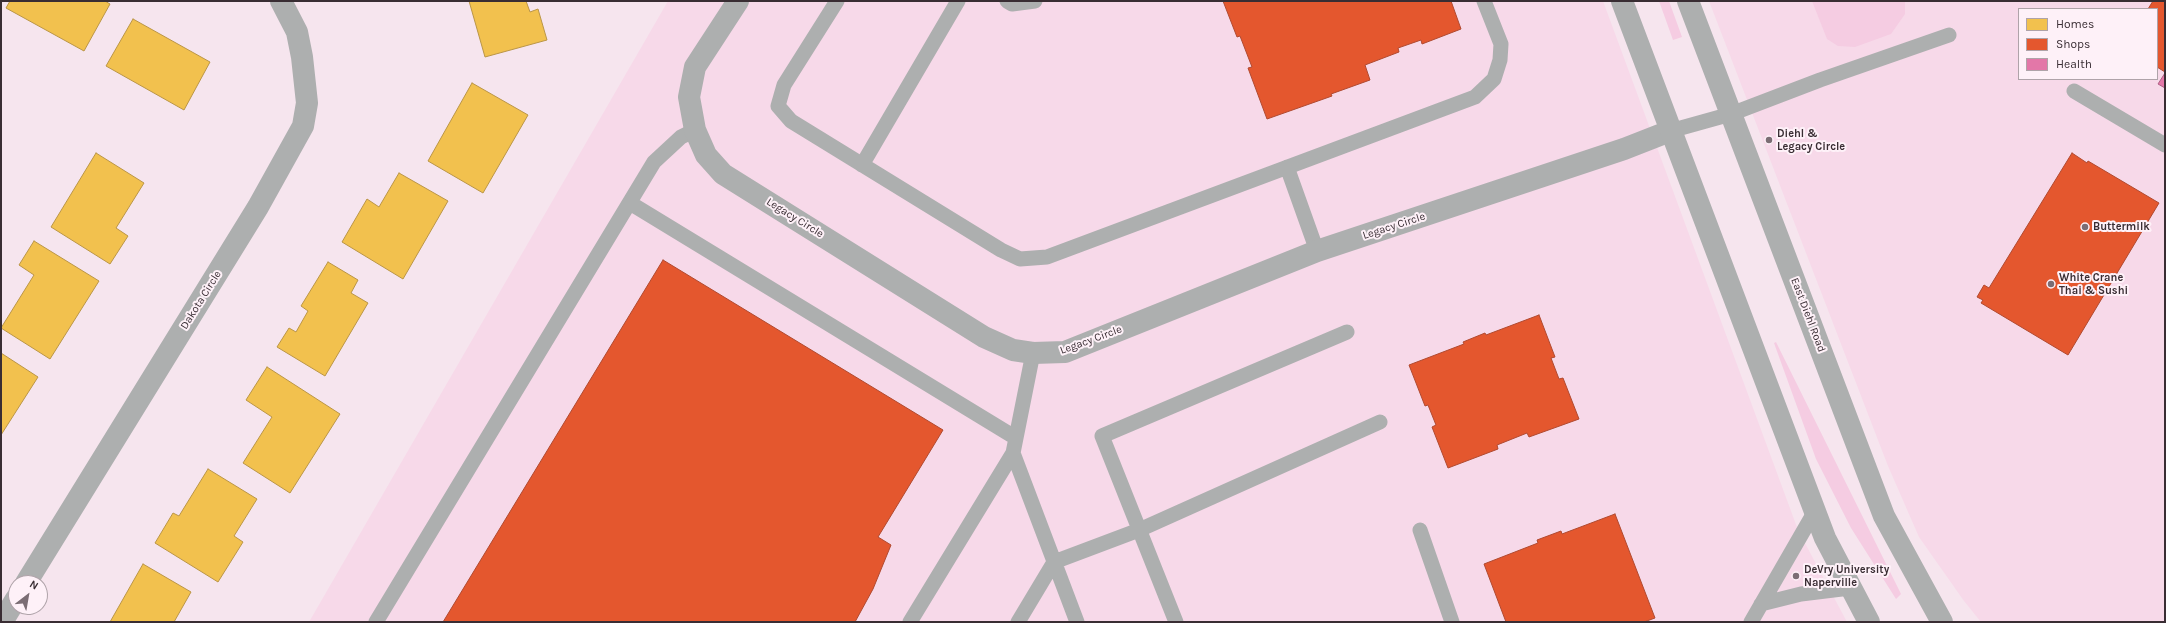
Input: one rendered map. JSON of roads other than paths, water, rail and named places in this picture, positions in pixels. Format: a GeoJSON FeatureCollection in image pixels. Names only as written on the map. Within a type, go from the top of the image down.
{"type":"FeatureCollection","features":[{"type":"Feature","properties":{"kind":"street","name":"Dakota Circle"},"geometry":{"type":"LineString","coordinates":[[31,575],[258,207],[303,126],[307,103],[302,57],[297,32],[281,1]]}},
{"type":"Feature","properties":{"kind":"street","name":"Legacy Circle"},"geometry":{"type":"LineString","coordinates":[[738,1],[696,67],[689,97],[695,130],[706,155],[724,174],[984,337],[1013,350],[1033,353],[1065,352],[1317,251],[1624,149],[1670,131]]}},
{"type":"Feature","properties":{"kind":"street"},"geometry":{"type":"LineString","coordinates":[[1622,1],[1825,538],[1869,622]]}},
{"type":"Feature","properties":{"kind":"street","name":"East Diehl Road"},"geometry":{"type":"LineString","coordinates":[[1688,1],[1884,516],[1942,622]]}},
{"type":"Feature","properties":{"kind":"street"},"geometry":{"type":"LineString","coordinates":[[2,622],[8,612]]}},
{"type":"Feature","properties":{"kind":"lane"},"geometry":{"type":"LineString","coordinates":[[838,1],[784,85],[778,106],[791,121],[1001,250],[1020,259],[1047,257],[1475,97],[1494,80],[1500,60],[1501,44],[1484,1]]}},
{"type":"Feature","properties":{"kind":"lane"},"geometry":{"type":"LineString","coordinates":[[862,165],[958,1]]}},
{"type":"Feature","properties":{"kind":"lane"},"geometry":{"type":"LineString","coordinates":[[1007,1],[1012,4],[1035,1]]}},
{"type":"Feature","properties":{"kind":"lane"},"geometry":{"type":"LineString","coordinates":[[1670,131],[1731,114],[1820,80],[1949,35]]}},
{"type":"Feature","properties":{"kind":"lane"},"geometry":{"type":"LineString","coordinates":[[2074,91],[2165,145]]}},
{"type":"Feature","properties":{"kind":"lane"},"geometry":{"type":"LineString","coordinates":[[376,622],[654,162],[681,137],[695,130]]}},
{"type":"Feature","properties":{"kind":"lane"},"geometry":{"type":"LineString","coordinates":[[1287,167],[1317,251]]}},
{"type":"Feature","properties":{"kind":"lane"},"geometry":{"type":"LineString","coordinates":[[630,203],[1016,438]]}},
{"type":"Feature","properties":{"kind":"lane"},"geometry":{"type":"LineString","coordinates":[[1176,622],[1138,530],[1102,436],[1347,332]]}},
{"type":"Feature","properties":{"kind":"lane"},"geometry":{"type":"LineString","coordinates":[[910,622],[1012,454],[1033,353]]}},
{"type":"Feature","properties":{"kind":"lane"},"geometry":{"type":"LineString","coordinates":[[1018,622],[1054,562],[1138,530],[1380,422]]}},
{"type":"Feature","properties":{"kind":"lane"},"geometry":{"type":"LineString","coordinates":[[1012,454],[1077,622]]}},
{"type":"Feature","properties":{"kind":"lane"},"geometry":{"type":"LineString","coordinates":[[1751,622],[1815,511]]}},
{"type":"Feature","properties":{"kind":"lane"},"geometry":{"type":"LineString","coordinates":[[1420,530],[1452,622]]}},
{"type":"Feature","properties":{"kind":"lane"},"geometry":{"type":"LineString","coordinates":[[1762,604],[1801,594],[1850,588]]}},
{"type":"Feature","properties":{"kind":"place","name":"Diehl & Legacy Circle"},"geometry":{"type":"Point","coordinates":[1769,140]}},
{"type":"Feature","properties":{"kind":"place","name":"Buttermilk"},"geometry":{"type":"Point","coordinates":[2085,227]}},
{"type":"Feature","properties":{"kind":"place","name":"White Crane Thai & Sushi"},"geometry":{"type":"Point","coordinates":[2051,284]}},
{"type":"Feature","properties":{"kind":"place","name":"DeVry University Naperville"},"geometry":{"type":"Point","coordinates":[1796,576]}}]}
